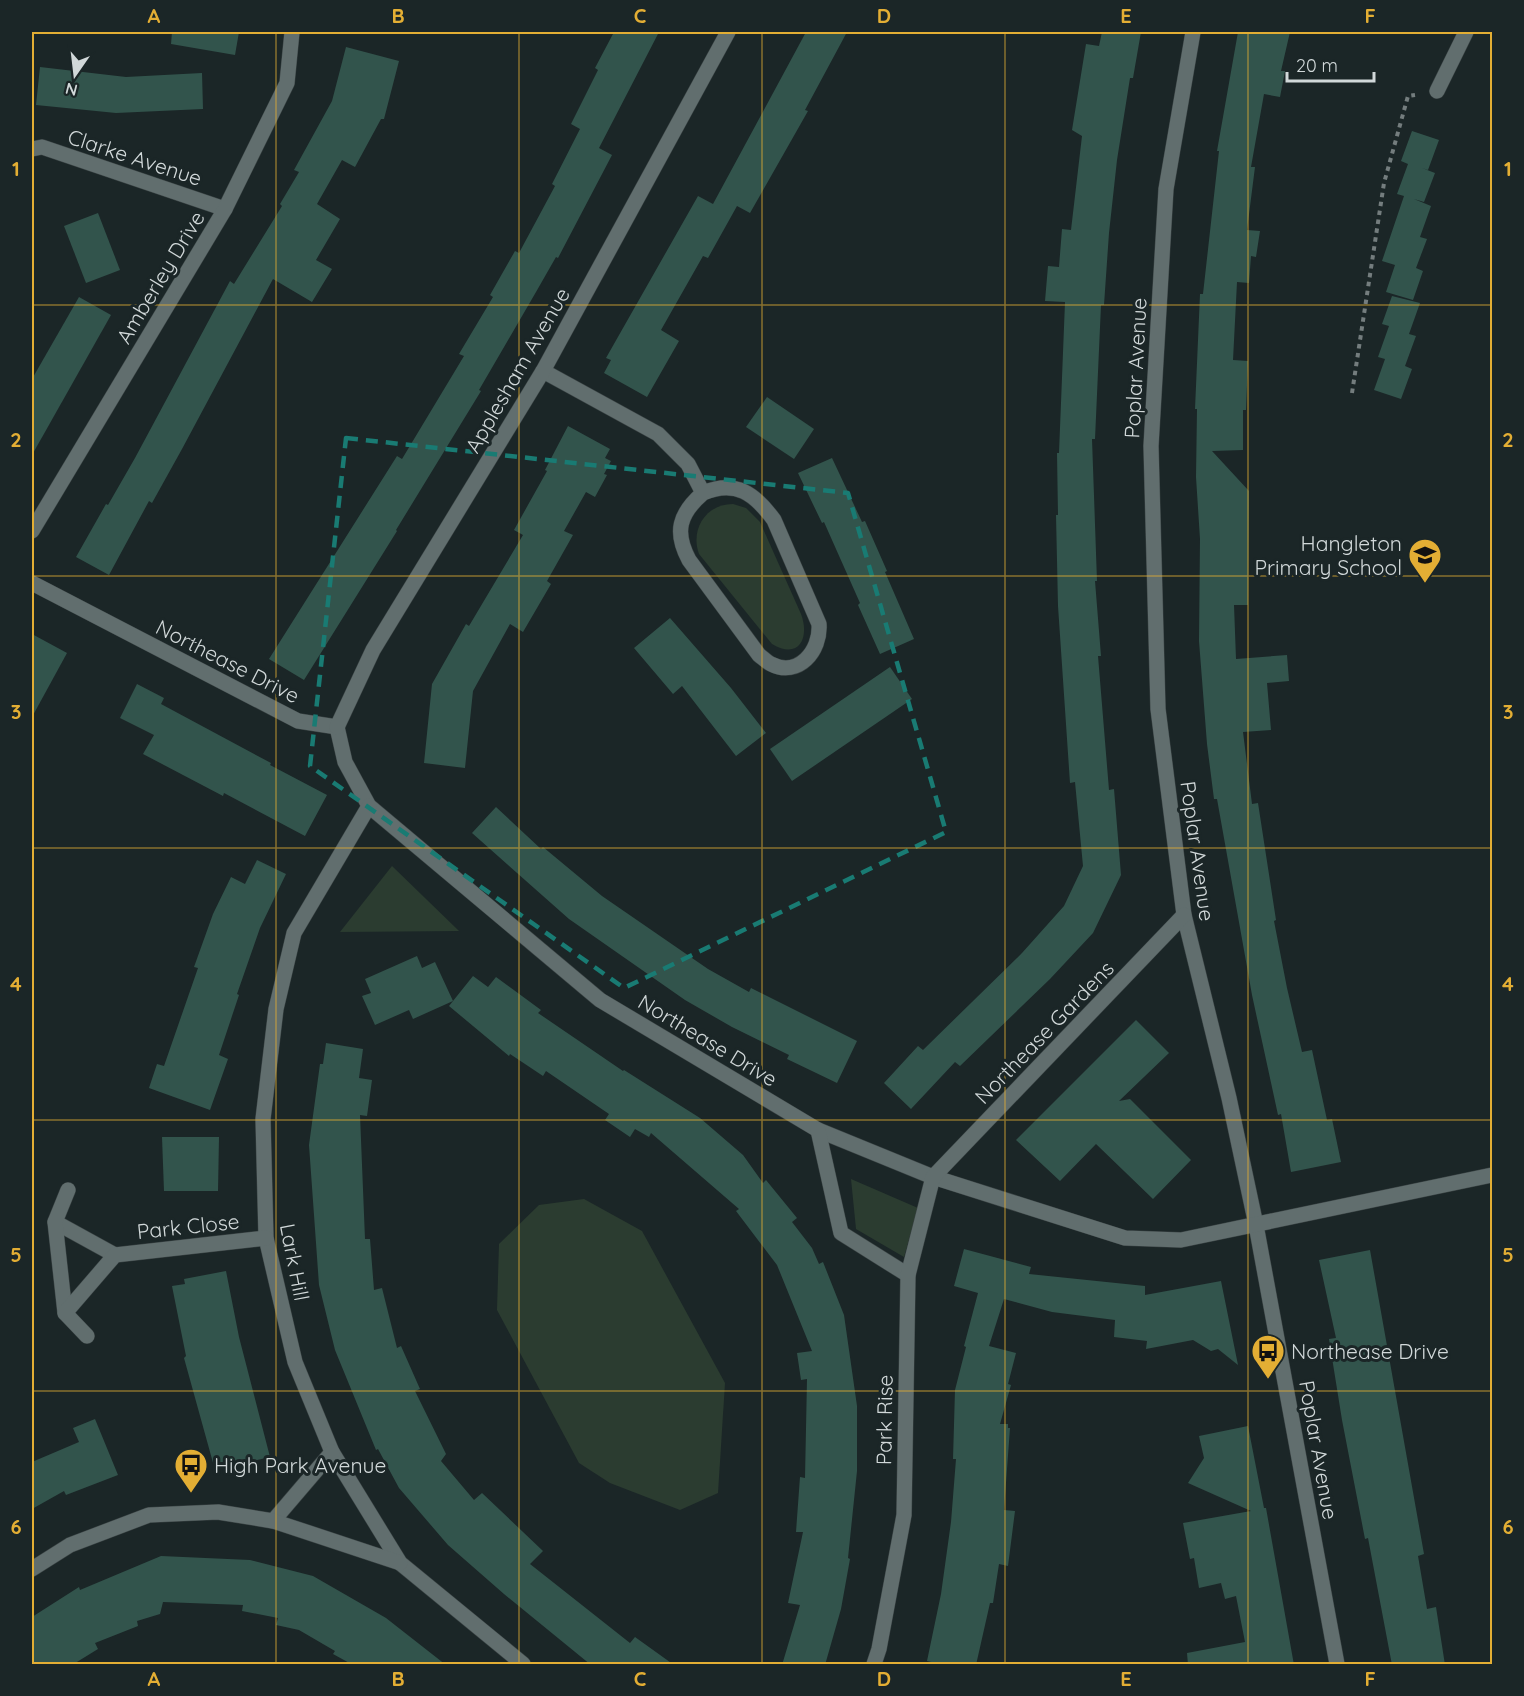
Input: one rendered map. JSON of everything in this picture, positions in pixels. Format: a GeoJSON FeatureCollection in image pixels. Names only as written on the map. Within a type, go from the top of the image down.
{"type":"FeatureCollection","features":[{"type":"Feature","properties":{"kind":"street","name":"Amberley Drive"},"geometry":{"type":"LineString","coordinates":[[32,531],[225,209],[287,83],[292,32]]}},
{"type":"Feature","properties":{"kind":"street","name":"Applesham Avenue"},"geometry":{"type":"LineString","coordinates":[[337,727],[373,650],[543,371],[729,32]]}},
{"type":"Feature","properties":{"kind":"street","name":"Poplar Avenue"},"geometry":{"type":"LineString","coordinates":[[1193,32],[1166,189],[1151,446],[1158,709],[1184,915],[1229,1098],[1256,1225],[1337,1665]]}},
{"type":"Feature","properties":{"kind":"street"},"geometry":{"type":"LineString","coordinates":[[1437,91],[1466,32]]}},
{"type":"Feature","properties":{"kind":"street","name":"Clarke Avenue"},"geometry":{"type":"LineString","coordinates":[[32,149],[42,147],[225,209]]}},
{"type":"Feature","properties":{"kind":"street"},"geometry":{"type":"LineString","coordinates":[[543,371],[658,434],[688,464],[703,493]]}},
{"type":"Feature","properties":{"kind":"street"},"geometry":{"type":"LineString","coordinates":[[722,488],[744,491],[756,498],[774,520],[819,624],[820,635],[816,647],[802,662],[782,667],[771,664],[759,655],[688,560],[681,546],[682,521],[687,509],[703,493],[722,488]]}},
{"type":"Feature","properties":{"kind":"street","name":"Northease Drive"},"geometry":{"type":"LineString","coordinates":[[32,583],[298,721],[337,727],[345,762],[369,806],[600,1000],[818,1130],[933,1177],[1125,1238],[1181,1240],[1492,1175]]}},
{"type":"Feature","properties":{"kind":"street","name":"Lark Hill"},"geometry":{"type":"LineString","coordinates":[[369,806],[294,933],[276,1009],[262,1119],[266,1238],[295,1362],[332,1452],[400,1563],[523,1665]]}},
{"type":"Feature","properties":{"kind":"street","name":"Northease Gardens"},"geometry":{"type":"LineString","coordinates":[[933,1177],[1184,915]]}},
{"type":"Feature","properties":{"kind":"street"},"geometry":{"type":"LineString","coordinates":[[818,1130],[841,1233],[908,1275]]}},
{"type":"Feature","properties":{"kind":"street","name":"Park Rise"},"geometry":{"type":"LineString","coordinates":[[874,1665],[879,1650],[904,1515],[908,1275],[933,1177]]}},
{"type":"Feature","properties":{"kind":"street"},"geometry":{"type":"LineString","coordinates":[[68,1190],[55,1222],[65,1313],[87,1336]]}},
{"type":"Feature","properties":{"kind":"street","name":"Park Close"},"geometry":{"type":"LineString","coordinates":[[55,1222],[115,1255],[266,1238]]}},
{"type":"Feature","properties":{"kind":"street","name":"Park Close"},"geometry":{"type":"LineString","coordinates":[[65,1313],[115,1255]]}},
{"type":"Feature","properties":{"kind":"street"},"geometry":{"type":"LineString","coordinates":[[273,1521],[332,1452]]}},
{"type":"Feature","properties":{"kind":"street"},"geometry":{"type":"LineString","coordinates":[[32,1569],[70,1545],[149,1515],[218,1512],[273,1521],[400,1563]]}},
{"type":"Feature","properties":{"kind":"path"},"geometry":{"type":"LineString","coordinates":[[1352,393],[1384,183],[1408,96],[1437,91]]}},
{"type":"Feature","properties":{"kind":"highlighted area"},"geometry":{"type":"Polygon","coordinates":[[[346,438],[848,493],[946,832],[624,988],[310,766],[346,438]]]}},
{"type":"Feature","properties":{"kind":"green space"},"geometry":{"type":"Polygon","coordinates":[[[733,504],[746,508],[760,522],[801,614],[803,638],[795,648],[781,648],[772,644],[699,554],[697,536],[702,520],[715,508],[733,504]]]}},
{"type":"Feature","properties":{"kind":"green space"},"geometry":{"type":"Polygon","coordinates":[[[392,866],[459,931],[340,932],[392,866]]]}},
{"type":"Feature","properties":{"kind":"green space"},"geometry":{"type":"Polygon","coordinates":[[[851,1179],[918,1208],[904,1257],[856,1229],[851,1179]]]}},
{"type":"Feature","properties":{"kind":"green space"},"geometry":{"type":"Polygon","coordinates":[[[584,1199],[642,1231],[725,1383],[718,1493],[680,1510],[610,1483],[579,1463],[497,1310],[499,1244],[539,1205],[584,1199]]]}},
{"type":"Feature","properties":{"kind":"building"},"geometry":{"type":"Polygon","coordinates":[[[172,32],[239,32],[235,55],[171,44],[172,32]]]}},
{"type":"Feature","properties":{"kind":"building"},"geometry":{"type":"Polygon","coordinates":[[[614,32],[659,32],[599,148],[612,155],[558,258],[556,257],[479,390],[481,391],[304,680],[269,659],[397,456],[402,459],[464,356],[459,354],[493,297],[490,295],[515,251],[519,253],[555,186],[552,184],[580,129],[571,124],[598,70],[595,68],[614,32]]]}},
{"type":"Feature","properties":{"kind":"building"},"geometry":{"type":"Polygon","coordinates":[[[806,32],[847,32],[805,110],[808,111],[750,213],[737,206],[708,258],[703,256],[661,330],[679,341],[647,397],[604,373],[611,360],[606,358],[698,196],[713,204],[806,32]]]}},
{"type":"Feature","properties":{"kind":"building"},"geometry":{"type":"Polygon","coordinates":[[[1102,32],[1141,32],[1133,78],[1130,78],[1117,160],[1104,305],[1101,305],[1095,439],[1092,439],[1097,581],[1095,581],[1101,656],[1098,656],[1109,790],[1114,789],[1121,875],[1093,933],[1050,979],[960,1066],[955,1062],[911,1109],[884,1083],[918,1046],[923,1050],[1022,953],[1064,906],[1083,866],[1075,782],[1070,783],[1058,606],[1057,453],[1059,453],[1065,302],[1045,301],[1048,266],[1059,267],[1062,229],[1071,230],[1082,136],[1072,130],[1086,44],[1099,46],[1102,32]]]}},
{"type":"Feature","properties":{"kind":"building"},"geometry":{"type":"Polygon","coordinates":[[[1238,32],[1290,32],[1281,71],[1285,71],[1280,97],[1264,94],[1251,167],[1255,167],[1247,230],[1260,231],[1256,257],[1251,256],[1249,283],[1237,282],[1233,360],[1248,361],[1246,410],[1243,410],[1243,450],[1212,451],[1249,491],[1248,605],[1234,605],[1236,659],[1287,655],[1289,681],[1267,683],[1271,730],[1243,732],[1252,804],[1258,803],[1276,920],[1274,921],[1287,988],[1302,1052],[1312,1050],[1327,1120],[1332,1119],[1341,1162],[1291,1172],[1281,1114],[1278,1115],[1252,995],[1217,799],[1214,799],[1199,641],[1200,539],[1196,477],[1197,409],[1195,409],[1200,294],[1203,294],[1219,151],[1217,151],[1238,32]]]}},
{"type":"Feature","properties":{"kind":"building"},"geometry":{"type":"Polygon","coordinates":[[[346,47],[399,61],[384,119],[381,119],[355,167],[342,160],[317,204],[340,219],[316,260],[332,269],[312,302],[273,279],[182,449],[152,503],[149,501],[109,575],[76,557],[135,458],[230,281],[234,284],[282,206],[280,204],[299,172],[294,170],[332,101],[346,47]]]}},
{"type":"Feature","properties":{"kind":"building"},"geometry":{"type":"Polygon","coordinates":[[[40,67],[126,77],[202,73],[203,109],[116,113],[36,105],[40,67]]]}},
{"type":"Feature","properties":{"kind":"building"},"geometry":{"type":"Polygon","coordinates":[[[1412,131],[1439,140],[1428,170],[1422,168],[1435,173],[1424,202],[1414,199],[1431,206],[1420,237],[1427,239],[1416,268],[1423,271],[1413,300],[1386,292],[1395,265],[1382,261],[1404,196],[1397,194],[1408,164],[1401,161],[1412,131]]]}},
{"type":"Feature","properties":{"kind":"building"},"geometry":{"type":"Polygon","coordinates":[[[98,213],[120,270],[86,283],[64,226],[98,213]]]}},
{"type":"Feature","properties":{"kind":"building"},"geometry":{"type":"Polygon","coordinates":[[[1392,296],[1420,303],[1409,334],[1416,336],[1405,366],[1412,369],[1401,399],[1374,390],[1385,359],[1378,357],[1389,326],[1382,324],[1392,296]]]}},
{"type":"Feature","properties":{"kind":"building"},"geometry":{"type":"Polygon","coordinates":[[[79,297],[111,315],[32,455],[32,379],[79,297]]]}},
{"type":"Feature","properties":{"kind":"building"},"geometry":{"type":"Polygon","coordinates":[[[767,397],[814,429],[794,459],[746,427],[767,397]]]}},
{"type":"Feature","properties":{"kind":"building"},"geometry":{"type":"Polygon","coordinates":[[[568,426],[610,449],[605,458],[611,461],[604,474],[607,475],[595,497],[586,492],[564,531],[573,535],[547,581],[551,584],[523,632],[510,624],[473,691],[465,768],[424,763],[432,684],[466,624],[469,626],[523,535],[514,530],[547,471],[545,470],[568,426]]]}},
{"type":"Feature","properties":{"kind":"building"},"geometry":{"type":"Polygon","coordinates":[[[832,458],[862,522],[865,521],[914,639],[880,654],[824,522],[822,523],[798,473],[832,458]]]}},
{"type":"Feature","properties":{"kind":"building"},"geometry":{"type":"Polygon","coordinates":[[[670,618],[731,688],[766,733],[736,756],[682,686],[673,694],[634,648],[670,618]]]}},
{"type":"Feature","properties":{"kind":"building"},"geometry":{"type":"Polygon","coordinates":[[[32,634],[67,653],[32,717],[32,634]]]}},
{"type":"Feature","properties":{"kind":"building"},"geometry":{"type":"Polygon","coordinates":[[[890,667],[912,699],[792,781],[770,749],[890,667]]]}},
{"type":"Feature","properties":{"kind":"building"},"geometry":{"type":"Polygon","coordinates":[[[137,684],[164,698],[161,704],[327,795],[305,836],[143,754],[154,735],[120,718],[137,684]]]}},
{"type":"Feature","properties":{"kind":"building"},"geometry":{"type":"Polygon","coordinates":[[[496,807],[541,849],[543,847],[602,896],[708,969],[749,992],[751,988],[857,1041],[837,1083],[787,1059],[789,1055],[732,1027],[685,1000],[569,919],[472,833],[496,807]]]}},
{"type":"Feature","properties":{"kind":"building"},"geometry":{"type":"Polygon","coordinates":[[[257,860],[286,874],[260,928],[237,994],[239,995],[219,1055],[228,1059],[210,1110],[149,1088],[157,1064],[164,1066],[198,968],[194,967],[213,914],[231,877],[245,884],[257,860]]]}},
{"type":"Feature","properties":{"kind":"building"},"geometry":{"type":"Polygon","coordinates":[[[417,956],[422,968],[435,962],[453,1001],[413,1019],[409,1010],[375,1025],[362,996],[371,993],[365,979],[417,956]]]}},
{"type":"Feature","properties":{"kind":"building"},"geometry":{"type":"Polygon","coordinates":[[[473,976],[488,987],[496,977],[541,1010],[538,1013],[623,1071],[700,1118],[743,1155],[763,1183],[766,1180],[797,1218],[792,1222],[812,1248],[819,1264],[823,1262],[844,1315],[857,1406],[857,1471],[848,1558],[850,1559],[841,1609],[825,1665],[782,1665],[800,1605],[788,1603],[803,1532],[796,1532],[800,1477],[805,1478],[807,1379],[801,1380],[797,1353],[812,1351],[777,1265],[736,1211],[739,1209],[651,1133],[649,1137],[635,1129],[630,1137],[605,1120],[609,1114],[546,1071],[543,1076],[510,1054],[509,1056],[449,1006],[473,976]]]}},
{"type":"Feature","properties":{"kind":"building"},"geometry":{"type":"Polygon","coordinates":[[[1136,1020],[1169,1053],[1119,1101],[1130,1099],[1191,1160],[1153,1199],[1096,1144],[1060,1181],[1016,1140],[1136,1020]]]}},
{"type":"Feature","properties":{"kind":"building"},"geometry":{"type":"Polygon","coordinates":[[[326,1043],[363,1049],[359,1078],[372,1080],[367,1116],[360,1115],[365,1239],[370,1239],[374,1290],[382,1288],[397,1348],[401,1346],[420,1389],[415,1391],[446,1454],[441,1461],[474,1500],[482,1493],[543,1551],[530,1564],[630,1643],[635,1637],[674,1665],[591,1665],[448,1545],[399,1488],[378,1449],[376,1450],[335,1350],[319,1285],[309,1145],[320,1064],[323,1064],[326,1043]]]}},
{"type":"Feature","properties":{"kind":"building"},"geometry":{"type":"Polygon","coordinates":[[[162,1137],[219,1137],[218,1191],[164,1191],[162,1137]]]}},
{"type":"Feature","properties":{"kind":"building"},"geometry":{"type":"Polygon","coordinates":[[[964,1249],[1031,1267],[1029,1274],[1145,1286],[1145,1295],[1221,1281],[1238,1365],[1218,1349],[1211,1351],[1193,1340],[1146,1349],[1147,1341],[1114,1337],[1115,1320],[1052,1312],[1004,1299],[989,1346],[1016,1353],[1008,1384],[1011,1385],[1000,1424],[1008,1424],[1010,1428],[1004,1510],[1015,1511],[1008,1566],[999,1564],[993,1603],[990,1603],[976,1665],[944,1665],[927,1661],[941,1594],[951,1522],[956,1459],[953,1459],[955,1390],[978,1293],[954,1286],[964,1249]]]}},
{"type":"Feature","properties":{"kind":"building"},"geometry":{"type":"Polygon","coordinates":[[[1370,1250],[1424,1554],[1418,1556],[1427,1609],[1436,1607],[1445,1665],[1392,1665],[1368,1538],[1365,1539],[1342,1420],[1329,1339],[1336,1338],[1319,1260],[1370,1250]]]}},
{"type":"Feature","properties":{"kind":"building"},"geometry":{"type":"Polygon","coordinates":[[[226,1271],[239,1337],[270,1457],[215,1470],[184,1358],[186,1356],[172,1286],[185,1284],[184,1279],[226,1271]]]}},
{"type":"Feature","properties":{"kind":"building"},"geometry":{"type":"Polygon","coordinates":[[[95,1419],[118,1475],[66,1495],[64,1491],[32,1509],[32,1462],[79,1442],[73,1428],[95,1419]]]}},
{"type":"Feature","properties":{"kind":"building"},"geometry":{"type":"Polygon","coordinates":[[[1248,1426],[1264,1508],[1266,1508],[1294,1665],[1188,1665],[1187,1653],[1245,1642],[1236,1596],[1225,1599],[1221,1583],[1199,1588],[1194,1558],[1190,1559],[1183,1523],[1251,1511],[1188,1483],[1204,1458],[1199,1436],[1248,1426]]]}},
{"type":"Feature","properties":{"kind":"building"},"geometry":{"type":"Polygon","coordinates":[[[161,1556],[250,1560],[313,1576],[386,1618],[446,1665],[353,1665],[333,1654],[335,1651],[299,1630],[276,1625],[278,1618],[242,1611],[243,1605],[163,1602],[160,1614],[137,1621],[138,1626],[95,1643],[98,1649],[72,1665],[32,1665],[32,1617],[79,1587],[80,1590],[161,1556]]]}},
{"type":"Feature","properties":{"kind":"place","name":"Hangleton Primary School"},"geometry":{"type":"Point","coordinates":[1425,584]}},
{"type":"Feature","properties":{"kind":"place","name":"Northease Drive"},"geometry":{"type":"Point","coordinates":[1268,1380]}},
{"type":"Feature","properties":{"kind":"place","name":"High Park Avenue"},"geometry":{"type":"Point","coordinates":[191,1494]}}]}
